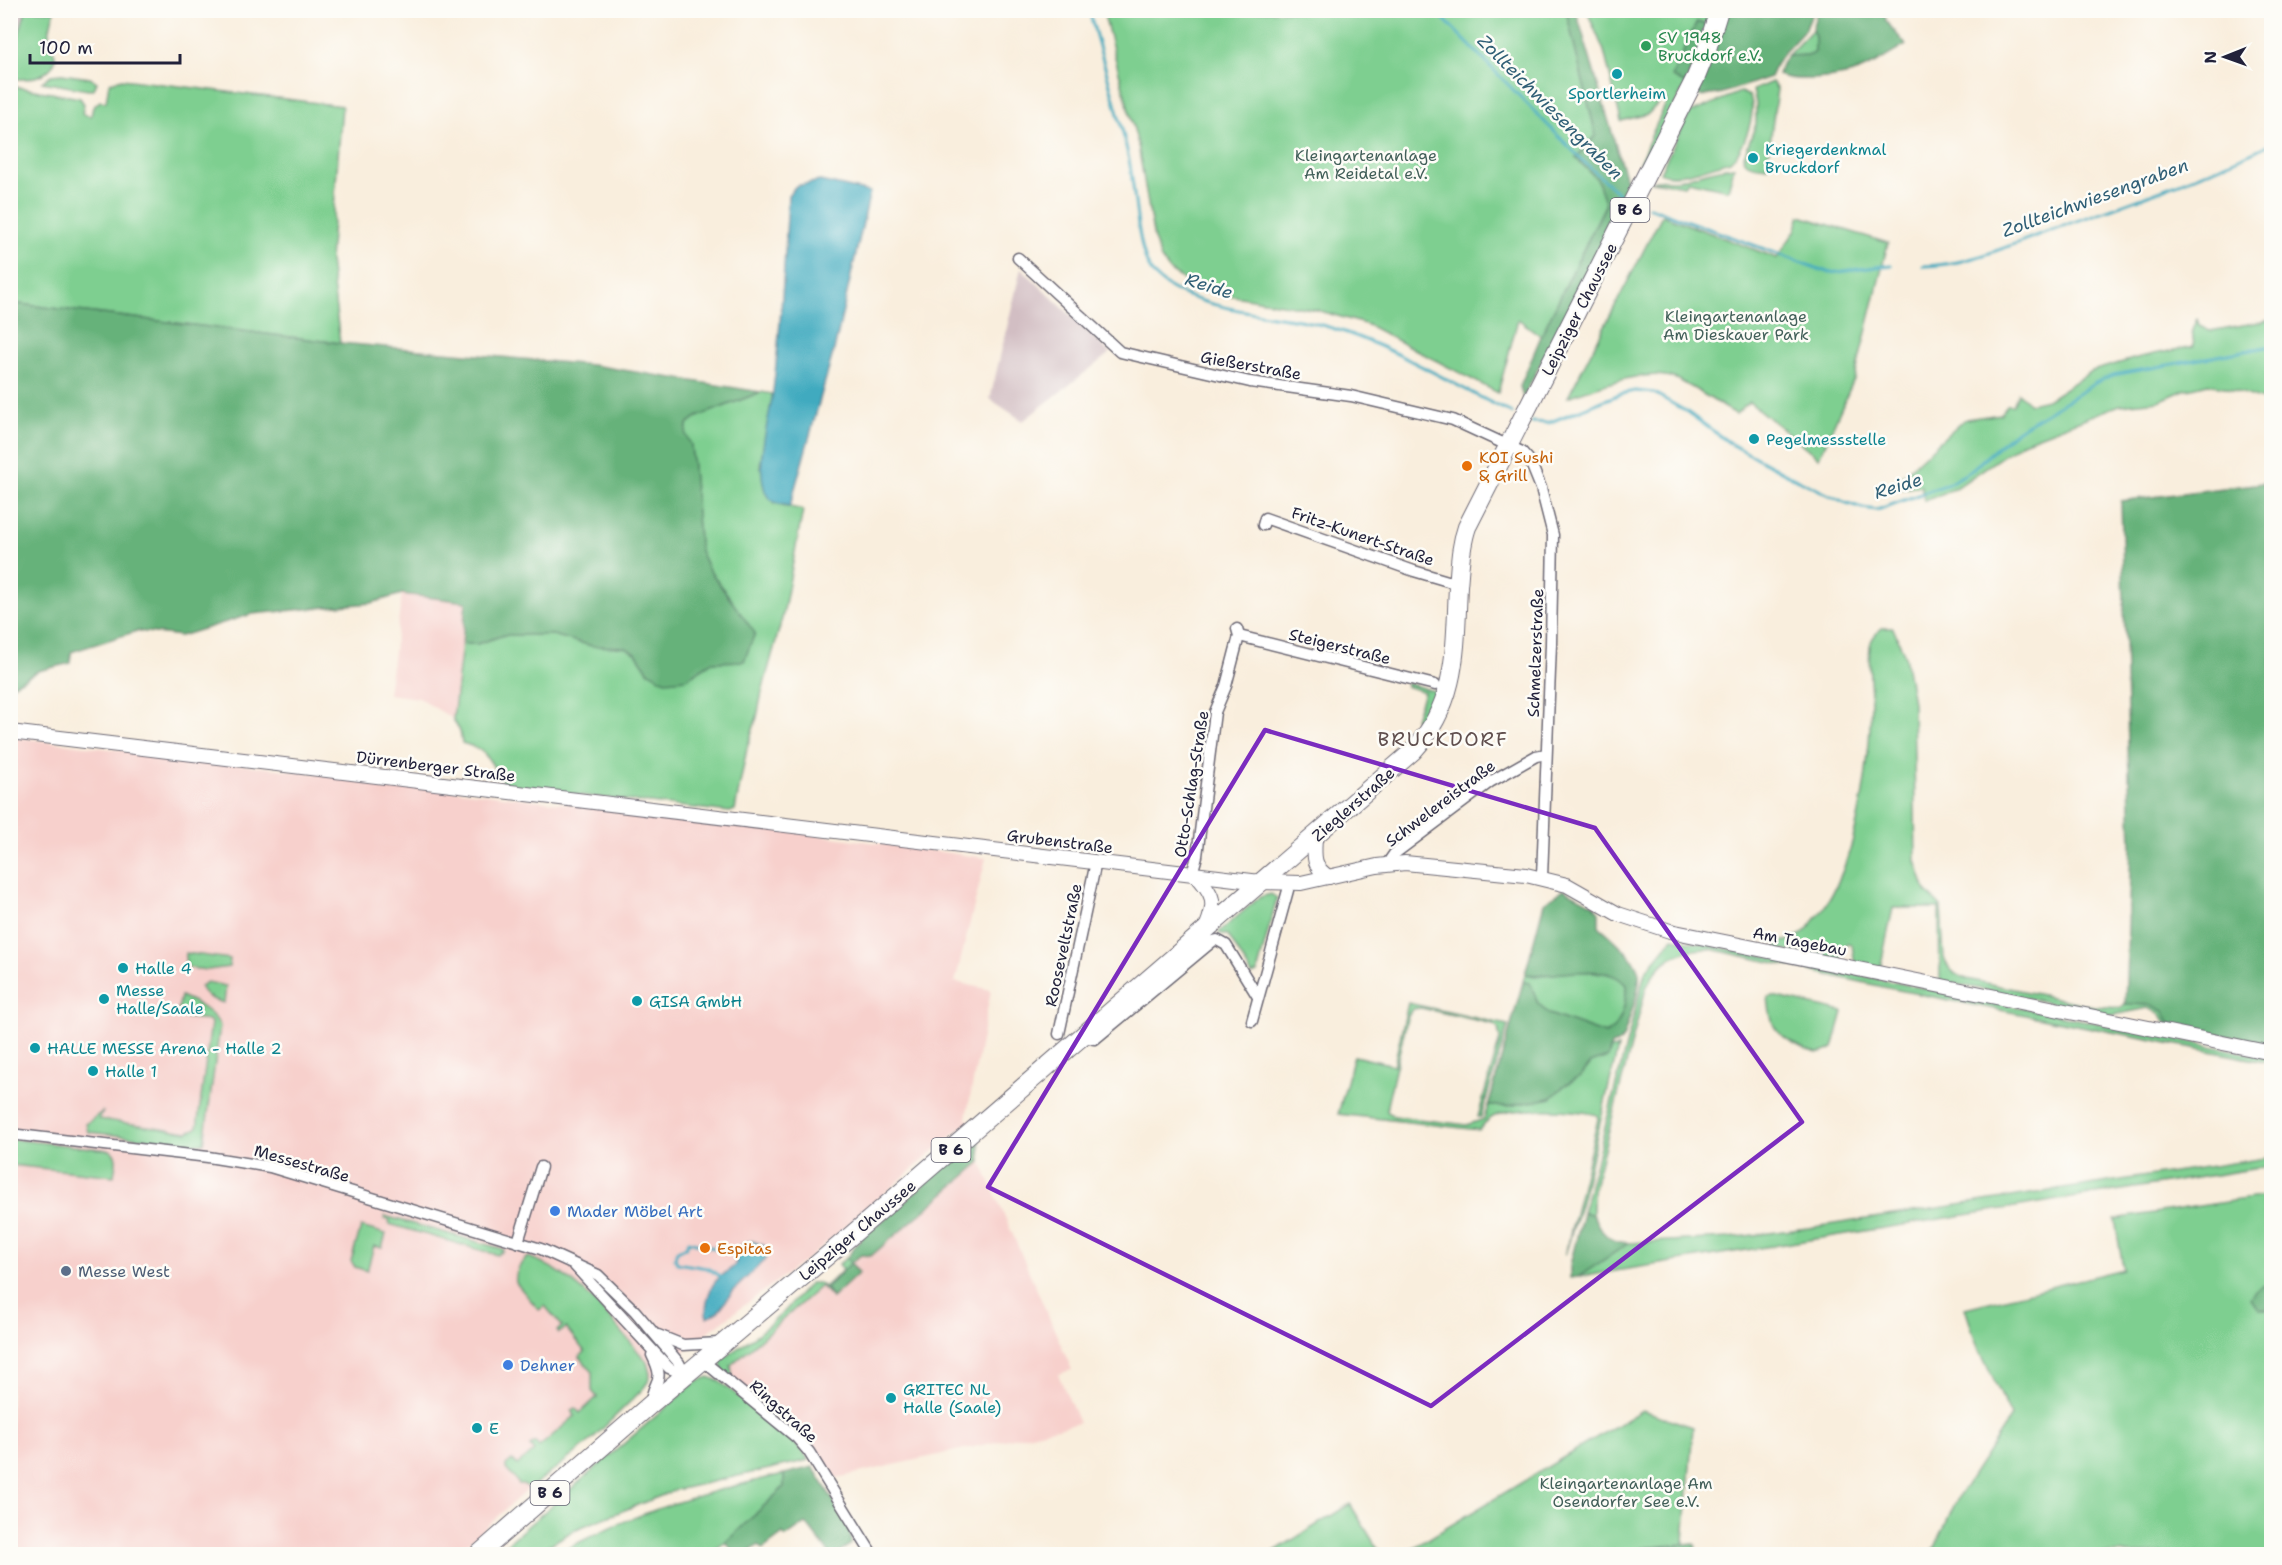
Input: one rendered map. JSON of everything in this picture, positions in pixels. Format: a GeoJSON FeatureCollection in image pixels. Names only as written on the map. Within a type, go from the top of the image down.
{"type":"FeatureCollection","features":[{"type":"Feature","properties":{"kind":"main road","name":"Leipziger Chaussee"},"geometry":{"type":"LineString","coordinates":[[1523,417],[1696,77],[1719,10]]}},
{"type":"Feature","properties":{"kind":"main road","name":"Zieglerstraße"},"geometry":{"type":"LineString","coordinates":[[1055,1060],[1210,934],[1260,882],[1315,837],[1424,739],[1439,715],[1448,689],[1460,555],[1467,527],[1523,417]]}},
{"type":"Feature","properties":{"kind":"main road","name":"Leipziger Chaussee"},"geometry":{"type":"LineString","coordinates":[[685,1375],[1055,1060]]}},
{"type":"Feature","properties":{"kind":"main road","name":"B 6"},"geometry":{"type":"LineString","coordinates":[[479,1554],[685,1375]]}},
{"type":"Feature","properties":{"kind":"street","name":"Gießerstraße"},"geometry":{"type":"LineString","coordinates":[[1018,258],[1120,352],[1250,382],[1351,396],[1454,420],[1508,446]]}},
{"type":"Feature","properties":{"kind":"street","name":"Schmelzerstraße"},"geometry":{"type":"LineString","coordinates":[[1508,446],[1522,452],[1530,461],[1541,488],[1553,535],[1542,877]]}},
{"type":"Feature","properties":{"kind":"street","name":"Fritz-Kunert-Straße"},"geometry":{"type":"LineString","coordinates":[[1263,525],[1264,518],[1413,571],[1458,584]]}},
{"type":"Feature","properties":{"kind":"street","name":"Steigerstraße"},"geometry":{"type":"LineString","coordinates":[[1238,632],[1435,685]]}},
{"type":"Feature","properties":{"kind":"street","name":"Otto-Schlag-Straße"},"geometry":{"type":"LineString","coordinates":[[1194,874],[1215,712],[1226,686],[1238,632]]}},
{"type":"Feature","properties":{"kind":"street","name":"Dürrenberger Straße"},"geometry":{"type":"LineString","coordinates":[[10,732],[856,833]]}},
{"type":"Feature","properties":{"kind":"street","name":"Schwelereistraße"},"geometry":{"type":"LineString","coordinates":[[1387,864],[1394,854],[1490,782],[1536,756],[1546,754]]}},
{"type":"Feature","properties":{"kind":"street","name":"Grubenstraße"},"geometry":{"type":"LineString","coordinates":[[856,833],[1260,882]]}},
{"type":"Feature","properties":{"kind":"street"},"geometry":{"type":"LineString","coordinates":[[1315,837],[1313,858],[1317,867],[1329,877]]}},
{"type":"Feature","properties":{"kind":"street","name":"Rooseveltstraße"},"geometry":{"type":"LineString","coordinates":[[1059,1034],[1096,862]]}},
{"type":"Feature","properties":{"kind":"street","name":"Am Tagebau"},"geometry":{"type":"LineString","coordinates":[[1260,882],[1290,883],[1387,864],[1405,863],[1542,877],[1567,885],[1618,914],[1670,931],[2271,1053]]}},
{"type":"Feature","properties":{"kind":"street"},"geometry":{"type":"LineString","coordinates":[[1194,874],[1209,890],[1212,898],[1214,911],[1210,934],[1226,945],[1258,997]]}},
{"type":"Feature","properties":{"kind":"street"},"geometry":{"type":"LineString","coordinates":[[1252,1021],[1290,883]]}},
{"type":"Feature","properties":{"kind":"street","name":"Messestraße"},"geometry":{"type":"LineString","coordinates":[[10,1134],[208,1156],[270,1167],[541,1249],[598,1275],[622,1297],[653,1332],[679,1363],[685,1375]]}},
{"type":"Feature","properties":{"kind":"street"},"geometry":{"type":"LineString","coordinates":[[518,1242],[541,1167]]}},
{"type":"Feature","properties":{"kind":"street","name":"Messestraße"},"geometry":{"type":"LineString","coordinates":[[575,1266],[669,1368],[685,1375]]}},
{"type":"Feature","properties":{"kind":"street","name":"Messestraße"},"geometry":{"type":"LineString","coordinates":[[653,1332],[683,1345],[723,1343]]}},
{"type":"Feature","properties":{"kind":"street","name":"Messestraße"},"geometry":{"type":"LineString","coordinates":[[648,1347],[660,1375],[657,1386],[651,1393],[651,1404]]}},
{"type":"Feature","properties":{"kind":"street","name":"Ringstraße"},"geometry":{"type":"LineString","coordinates":[[702,1360],[797,1438],[809,1452],[872,1554]]}},
{"type":"Feature","properties":{"kind":"highlighted area"},"geometry":{"type":"Polygon","coordinates":[[[1265,730],[1595,828],[1802,1122],[1431,1406],[988,1187],[1265,730]]]}},
{"type":"Feature","properties":{"kind":"shaded area"},"geometry":{"type":"Polygon","coordinates":[[[10,11],[26,11],[11,62],[10,11]]]}},
{"type":"Feature","properties":{"kind":"shaded area"},"geometry":{"type":"Polygon","coordinates":[[[1021,268],[1110,353],[1023,421],[990,399],[1021,268]]]}},
{"type":"Feature","properties":{"kind":"shaded area"},"geometry":{"type":"Polygon","coordinates":[[[402,594],[466,602],[453,719],[419,698],[388,694],[402,594]]]}},
{"type":"Feature","properties":{"kind":"shaded area"},"geometry":{"type":"Polygon","coordinates":[[[11,737],[752,826],[986,858],[955,982],[991,990],[966,1118],[969,1121],[810,1257],[712,1329],[649,1379],[456,1554],[11,1554],[11,737]]]}},
{"type":"Feature","properties":{"kind":"shaded area"},"geometry":{"type":"Polygon","coordinates":[[[981,1162],[1072,1370],[1058,1374],[1079,1423],[832,1479],[808,1442],[733,1381],[731,1365],[822,1286],[832,1297],[851,1264],[861,1254],[871,1256],[981,1162]]]}},
{"type":"Feature","properties":{"kind":"green space"},"geometry":{"type":"Polygon","coordinates":[[[26,10],[54,11],[47,42],[54,51],[55,59],[47,72],[39,76],[11,78],[11,74],[15,73],[11,71],[11,62],[26,10]]]}},
{"type":"Feature","properties":{"kind":"green space","name":"Kleingartenanlage Am Reidetal e.V."},"geometry":{"type":"Polygon","coordinates":[[[1103,11],[1566,11],[1596,135],[1576,158],[1597,179],[1606,203],[1541,336],[1518,319],[1498,393],[1368,325],[1317,310],[1210,292],[1193,286],[1170,271],[1161,259],[1154,239],[1138,145],[1103,11]]]}},
{"type":"Feature","properties":{"kind":"green space"},"geometry":{"type":"Polygon","coordinates":[[[1566,11],[1576,11],[1629,190],[1523,398],[1520,386],[1541,336],[1606,204],[1597,179],[1576,158],[1596,135],[1566,11]]]}},
{"type":"Feature","properties":{"kind":"green space"},"geometry":{"type":"Polygon","coordinates":[[[1587,11],[1712,11],[1708,25],[1697,22],[1672,76],[1686,84],[1642,164],[1639,163],[1667,101],[1662,99],[1648,114],[1621,121],[1604,51],[1587,11]]]}},
{"type":"Feature","properties":{"kind":"green space"},"geometry":{"type":"Polygon","coordinates":[[[1723,11],[1812,11],[1808,24],[1780,57],[1770,77],[1720,94],[1700,96],[1697,94],[1723,11]]]}},
{"type":"Feature","properties":{"kind":"green space"},"geometry":{"type":"Polygon","coordinates":[[[1817,11],[1884,11],[1886,21],[1906,45],[1879,62],[1853,73],[1808,79],[1778,75],[1781,64],[1787,56],[1811,55],[1815,52],[1815,36],[1812,30],[1817,11]]]}},
{"type":"Feature","properties":{"kind":"green space"},"geometry":{"type":"Polygon","coordinates":[[[1697,22],[1708,25],[1686,84],[1672,77],[1697,22]]]}},
{"type":"Feature","properties":{"kind":"green space"},"geometry":{"type":"Polygon","coordinates":[[[1812,30],[1815,36],[1815,52],[1811,55],[1787,56],[1812,30]]]}},
{"type":"Feature","properties":{"kind":"green space"},"geometry":{"type":"Polygon","coordinates":[[[62,74],[90,78],[97,82],[94,89],[88,90],[42,82],[51,75],[62,74]]]}},
{"type":"Feature","properties":{"kind":"green space"},"geometry":{"type":"Polygon","coordinates":[[[122,79],[342,106],[330,260],[340,343],[11,303],[11,86],[80,98],[84,104],[82,114],[91,116],[93,107],[100,101],[106,102],[109,83],[122,79]]]}},
{"type":"Feature","properties":{"kind":"green space"},"geometry":{"type":"Polygon","coordinates":[[[1772,82],[1777,89],[1767,167],[1757,166],[1747,163],[1743,158],[1756,124],[1756,103],[1753,90],[1772,82]]]}},
{"type":"Feature","properties":{"kind":"green space"},"geometry":{"type":"Polygon","coordinates":[[[1740,92],[1750,96],[1752,112],[1748,131],[1740,149],[1730,161],[1684,174],[1667,175],[1660,172],[1690,113],[1740,92]]]}},
{"type":"Feature","properties":{"kind":"green space"},"geometry":{"type":"Polygon","coordinates":[[[1734,167],[1728,190],[1688,181],[1684,186],[1652,181],[1677,180],[1734,167]]]}},
{"type":"Feature","properties":{"kind":"green space","name":"Kleingartenanlage Am Dieskauer Park"},"geometry":{"type":"Polygon","coordinates":[[[1662,215],[1777,258],[1795,231],[1800,216],[1888,243],[1855,377],[1819,458],[1749,402],[1736,414],[1684,383],[1664,376],[1651,375],[1622,380],[1568,397],[1662,215]]]}},
{"type":"Feature","properties":{"kind":"green space"},"geometry":{"type":"Polygon","coordinates":[[[11,303],[340,343],[592,365],[761,392],[697,417],[687,424],[686,435],[691,445],[700,551],[709,570],[755,633],[744,661],[712,662],[686,679],[665,681],[649,672],[636,653],[625,647],[592,646],[553,635],[504,635],[477,644],[462,644],[466,602],[402,594],[371,603],[252,614],[181,636],[137,631],[71,652],[71,663],[38,671],[11,686],[11,303]]]}},
{"type":"Feature","properties":{"kind":"green space"},"geometry":{"type":"Polygon","coordinates":[[[2197,319],[2199,326],[2210,331],[2271,320],[2271,403],[2225,387],[2208,384],[2184,390],[2159,401],[2120,405],[2023,442],[1956,488],[1925,501],[1921,486],[1903,489],[1893,484],[1966,419],[2001,414],[2006,405],[2013,405],[2018,393],[2030,404],[2047,400],[2092,371],[2140,357],[2194,346],[2192,330],[2197,319]]]}},
{"type":"Feature","properties":{"kind":"green space"},"geometry":{"type":"Polygon","coordinates":[[[761,392],[773,394],[760,465],[774,503],[803,510],[783,615],[747,748],[735,810],[730,812],[507,787],[485,754],[477,748],[462,743],[460,731],[453,719],[462,644],[477,644],[504,635],[553,635],[592,646],[625,647],[636,653],[649,672],[686,679],[712,662],[744,661],[732,600],[709,570],[700,551],[691,445],[686,435],[687,424],[697,417],[761,392]]]}},
{"type":"Feature","properties":{"kind":"green space"},"geometry":{"type":"Polygon","coordinates":[[[2272,482],[2271,1045],[2178,1026],[2169,1023],[2164,1011],[2152,1005],[2125,1004],[2131,846],[2121,501],[2272,482]]]}},
{"type":"Feature","properties":{"kind":"green space"},"geometry":{"type":"Polygon","coordinates":[[[1882,628],[1893,628],[1905,656],[1913,703],[1916,861],[1926,891],[1941,907],[1944,958],[1950,969],[1967,979],[2093,1006],[2120,1008],[2125,1004],[2153,1005],[2164,1011],[2169,1023],[2178,1026],[2168,1026],[2160,1013],[2148,1008],[2113,1015],[1940,981],[1939,908],[1893,908],[1880,969],[1855,965],[1852,945],[1846,944],[1840,959],[1776,949],[1779,942],[1793,939],[1803,933],[1821,912],[1834,891],[1853,839],[1860,811],[1868,753],[1871,701],[1870,646],[1874,636],[1882,628]]]}},
{"type":"Feature","properties":{"kind":"green space"},"geometry":{"type":"Polygon","coordinates":[[[1407,683],[1437,692],[1432,708],[1422,722],[1415,719],[1424,692],[1406,686],[1407,683]]]}},
{"type":"Feature","properties":{"kind":"green space"},"geometry":{"type":"Polygon","coordinates":[[[1564,889],[1594,905],[1599,912],[1599,926],[1622,948],[1637,967],[1638,988],[1623,1038],[1620,1042],[1611,1045],[1608,1057],[1591,1063],[1581,1076],[1565,1085],[1551,1098],[1508,1106],[1488,1106],[1523,982],[1530,983],[1538,1003],[1549,1014],[1605,1034],[1611,1031],[1622,1014],[1626,985],[1617,977],[1593,971],[1525,974],[1544,903],[1564,889]]]}},
{"type":"Feature","properties":{"kind":"green space"},"geometry":{"type":"Polygon","coordinates":[[[1271,894],[1277,898],[1257,973],[1252,975],[1228,935],[1218,933],[1260,897],[1271,894]]]}},
{"type":"Feature","properties":{"kind":"green space"},"geometry":{"type":"Polygon","coordinates":[[[1673,938],[2271,1058],[2271,1063],[1888,988],[1711,949],[1689,951],[1680,953],[1664,963],[1646,988],[1593,1191],[1593,1214],[1583,1213],[1645,972],[1673,938]]]}},
{"type":"Feature","properties":{"kind":"green space"},"geometry":{"type":"Polygon","coordinates":[[[186,953],[230,959],[229,967],[208,970],[189,968],[185,963],[186,953]]]}},
{"type":"Feature","properties":{"kind":"green space"},"geometry":{"type":"Polygon","coordinates":[[[1576,971],[1610,975],[1626,985],[1622,1014],[1611,1031],[1605,1034],[1549,1014],[1538,1003],[1530,983],[1523,982],[1525,974],[1535,976],[1576,971]]]}},
{"type":"Feature","properties":{"kind":"green space"},"geometry":{"type":"Polygon","coordinates":[[[207,982],[226,986],[224,1003],[204,993],[200,986],[207,982]]]}},
{"type":"Feature","properties":{"kind":"green space"},"geometry":{"type":"Polygon","coordinates":[[[181,996],[209,1012],[220,1026],[204,1143],[193,1144],[88,1132],[86,1124],[103,1111],[99,1119],[188,1132],[197,1128],[211,1023],[209,1020],[180,1017],[177,1014],[181,996]]]}},
{"type":"Feature","properties":{"kind":"green space"},"geometry":{"type":"Polygon","coordinates":[[[1773,996],[1843,1012],[1833,1048],[1820,1053],[1815,1052],[1794,1044],[1782,1035],[1774,1026],[1771,1016],[1768,997],[1773,996]]]}},
{"type":"Feature","properties":{"kind":"green space"},"geometry":{"type":"Polygon","coordinates":[[[1408,1003],[1508,1025],[1481,1117],[1478,1117],[1500,1039],[1498,1028],[1493,1024],[1421,1008],[1413,1009],[1408,1015],[1387,1105],[1387,1111],[1394,1116],[1467,1125],[1484,1119],[1488,1106],[1508,1106],[1551,1098],[1565,1085],[1581,1076],[1591,1062],[1608,1057],[1611,1049],[1618,1048],[1581,1202],[1565,1255],[1598,1119],[1597,1115],[1561,1110],[1506,1112],[1494,1116],[1479,1130],[1338,1114],[1354,1056],[1394,1065],[1408,1003]]]}},
{"type":"Feature","properties":{"kind":"green space"},"geometry":{"type":"Polygon","coordinates":[[[979,1138],[981,1162],[871,1256],[861,1255],[851,1263],[859,1273],[832,1298],[826,1288],[850,1264],[847,1257],[862,1238],[979,1138]]]}},
{"type":"Feature","properties":{"kind":"green space"},"geometry":{"type":"Polygon","coordinates":[[[11,1139],[110,1150],[116,1158],[114,1176],[11,1165],[11,1139]]]}},
{"type":"Feature","properties":{"kind":"green space"},"geometry":{"type":"Polygon","coordinates":[[[2271,1157],[2271,1166],[1578,1277],[1629,1243],[1729,1238],[1808,1228],[2271,1157]]]}},
{"type":"Feature","properties":{"kind":"green space"},"geometry":{"type":"Polygon","coordinates":[[[2271,1195],[2271,1554],[1932,1554],[1957,1499],[2011,1416],[1977,1345],[1965,1308],[2123,1269],[2115,1219],[2271,1195]]]}},
{"type":"Feature","properties":{"kind":"green space"},"geometry":{"type":"Polygon","coordinates":[[[1583,1213],[1593,1214],[1606,1235],[1616,1241],[1629,1243],[1578,1277],[1570,1278],[1570,1265],[1583,1213]]]}},
{"type":"Feature","properties":{"kind":"green space"},"geometry":{"type":"Polygon","coordinates":[[[385,1216],[504,1251],[497,1255],[389,1224],[390,1220],[384,1219],[385,1216]]]}},
{"type":"Feature","properties":{"kind":"green space"},"geometry":{"type":"Polygon","coordinates":[[[361,1227],[386,1234],[382,1248],[374,1246],[367,1271],[355,1267],[351,1261],[361,1227]]]}},
{"type":"Feature","properties":{"kind":"green space"},"geometry":{"type":"Polygon","coordinates":[[[529,1257],[565,1276],[595,1302],[647,1362],[650,1374],[642,1390],[586,1445],[530,1488],[519,1484],[506,1469],[506,1465],[512,1460],[517,1465],[534,1451],[530,1446],[535,1442],[539,1447],[575,1416],[571,1410],[575,1408],[580,1413],[597,1397],[592,1391],[592,1371],[579,1357],[585,1352],[566,1328],[559,1333],[557,1331],[562,1326],[545,1306],[539,1310],[516,1283],[519,1268],[529,1257]]]}},
{"type":"Feature","properties":{"kind":"green space"},"geometry":{"type":"Polygon","coordinates":[[[847,1257],[850,1264],[826,1288],[832,1298],[821,1286],[731,1365],[733,1381],[722,1371],[721,1360],[784,1312],[810,1283],[819,1283],[824,1287],[843,1270],[839,1264],[847,1257]]]}},
{"type":"Feature","properties":{"kind":"green space"},"geometry":{"type":"Polygon","coordinates":[[[2271,1282],[2271,1309],[2260,1309],[2250,1299],[2255,1290],[2271,1282]]]}},
{"type":"Feature","properties":{"kind":"green space"},"geometry":{"type":"Polygon","coordinates":[[[709,1377],[719,1381],[767,1418],[800,1448],[809,1460],[676,1490],[576,1529],[534,1554],[495,1554],[697,1381],[709,1377]]]}},
{"type":"Feature","properties":{"kind":"green space","name":"Kleingartenanlage Am Osendorfer See e.V."},"geometry":{"type":"Polygon","coordinates":[[[1642,1410],[1693,1427],[1683,1554],[1403,1554],[1642,1410]]]}},
{"type":"Feature","properties":{"kind":"green space"},"geometry":{"type":"Polygon","coordinates":[[[813,1467],[850,1528],[851,1544],[836,1554],[830,1554],[806,1523],[786,1537],[783,1534],[763,1549],[759,1545],[746,1554],[735,1554],[726,1542],[784,1487],[784,1474],[813,1467]]]}},
{"type":"Feature","properties":{"kind":"green space"},"geometry":{"type":"Polygon","coordinates":[[[784,1474],[784,1487],[726,1542],[708,1554],[558,1554],[639,1515],[696,1496],[784,1474]]]}},
{"type":"Feature","properties":{"kind":"green space"},"geometry":{"type":"Polygon","coordinates":[[[1350,1504],[1381,1554],[1270,1554],[1350,1504]]]}},
{"type":"Feature","properties":{"kind":"green space"},"geometry":{"type":"Polygon","coordinates":[[[1694,1543],[1696,1546],[1694,1554],[1645,1554],[1642,1548],[1694,1543]]]}},
{"type":"Feature","properties":{"kind":"water"},"geometry":{"type":"Polygon","coordinates":[[[820,181],[870,192],[835,346],[790,506],[775,502],[767,495],[762,479],[762,454],[773,391],[778,342],[788,195],[796,186],[820,181]]]}},
{"type":"Feature","properties":{"kind":"water"},"geometry":{"type":"Polygon","coordinates":[[[752,1241],[765,1246],[768,1252],[767,1258],[734,1290],[717,1313],[707,1317],[709,1294],[713,1285],[735,1265],[738,1250],[742,1244],[752,1241]]]}},
{"type":"Feature","properties":{"kind":"waterway","name":"Reide"},"geometry":{"type":"LineString","coordinates":[[1089,10],[1125,141],[1142,249],[1151,271],[1163,283],[1180,293],[1200,300],[1245,311],[1304,321],[1358,337],[1512,413]]}},
{"type":"Feature","properties":{"kind":"waterway","name":"Zollteichwiesengraben"},"geometry":{"type":"LineString","coordinates":[[1435,10],[1582,160],[1621,196]]}},
{"type":"Feature","properties":{"kind":"waterway","name":"Zollteichwiesengraben"},"geometry":{"type":"LineString","coordinates":[[1923,266],[1955,263],[2001,249],[2132,201],[2272,143]]}},
{"type":"Feature","properties":{"kind":"waterway","name":"Zollteichwiesengraben"},"geometry":{"type":"LineString","coordinates":[[1649,207],[1830,273],[1891,265]]}},
{"type":"Feature","properties":{"kind":"waterway","name":"Reide"},"geometry":{"type":"LineString","coordinates":[[1532,422],[1548,423],[1620,394],[1635,391],[1654,393],[1687,412],[1731,444],[1792,477],[1844,502],[1877,510],[1948,484],[1969,472],[2015,432],[2097,382],[2113,375],[2272,346]]}},
{"type":"Feature","properties":{"kind":"waterway"},"geometry":{"type":"LineString","coordinates":[[721,1277],[707,1268],[677,1263],[675,1258],[677,1251],[685,1248],[689,1241],[736,1254]]}},
{"type":"Feature","properties":{"kind":"place","name":"SV 1948 Bruckdorf e.V."},"geometry":{"type":"Point","coordinates":[1646,46]}},
{"type":"Feature","properties":{"kind":"place","name":"Sportlerheim"},"geometry":{"type":"Point","coordinates":[1617,74]}},
{"type":"Feature","properties":{"kind":"place","name":"Kriegerdenkmal Bruckdorf"},"geometry":{"type":"Point","coordinates":[1753,158]}},
{"type":"Feature","properties":{"kind":"place","name":"Pegelmessstelle"},"geometry":{"type":"Point","coordinates":[1754,439]}},
{"type":"Feature","properties":{"kind":"place","name":"KOI Sushi & Grill"},"geometry":{"type":"Point","coordinates":[1467,466]}},
{"type":"Feature","properties":{"kind":"place","name":"Halle 4"},"geometry":{"type":"Point","coordinates":[123,968]}},
{"type":"Feature","properties":{"kind":"place","name":"Messe Halle/Saale"},"geometry":{"type":"Point","coordinates":[104,999]}},
{"type":"Feature","properties":{"kind":"place","name":"GISA GmbH"},"geometry":{"type":"Point","coordinates":[637,1001]}},
{"type":"Feature","properties":{"kind":"place","name":"HALLE MESSE Arena - Halle 2"},"geometry":{"type":"Point","coordinates":[35,1048]}},
{"type":"Feature","properties":{"kind":"place","name":"Halle 1"},"geometry":{"type":"Point","coordinates":[93,1071]}},
{"type":"Feature","properties":{"kind":"place","name":"Mader Möbel Art"},"geometry":{"type":"Point","coordinates":[555,1211]}},
{"type":"Feature","properties":{"kind":"place","name":"Espitas"},"geometry":{"type":"Point","coordinates":[705,1248]}},
{"type":"Feature","properties":{"kind":"place","name":"Messe West"},"geometry":{"type":"Point","coordinates":[66,1271]}},
{"type":"Feature","properties":{"kind":"place","name":"Dehner"},"geometry":{"type":"Point","coordinates":[508,1365]}},
{"type":"Feature","properties":{"kind":"place","name":"GRITEC NL Halle (Saale)"},"geometry":{"type":"Point","coordinates":[891,1398]}},
{"type":"Feature","properties":{"kind":"place","name":"E"},"geometry":{"type":"Point","coordinates":[477,1428]}},
{"type":"Feature","properties":{"kind":"district","name":"BRUCKDORF"},"geometry":{"type":"Point","coordinates":[1443,739]}}]}
